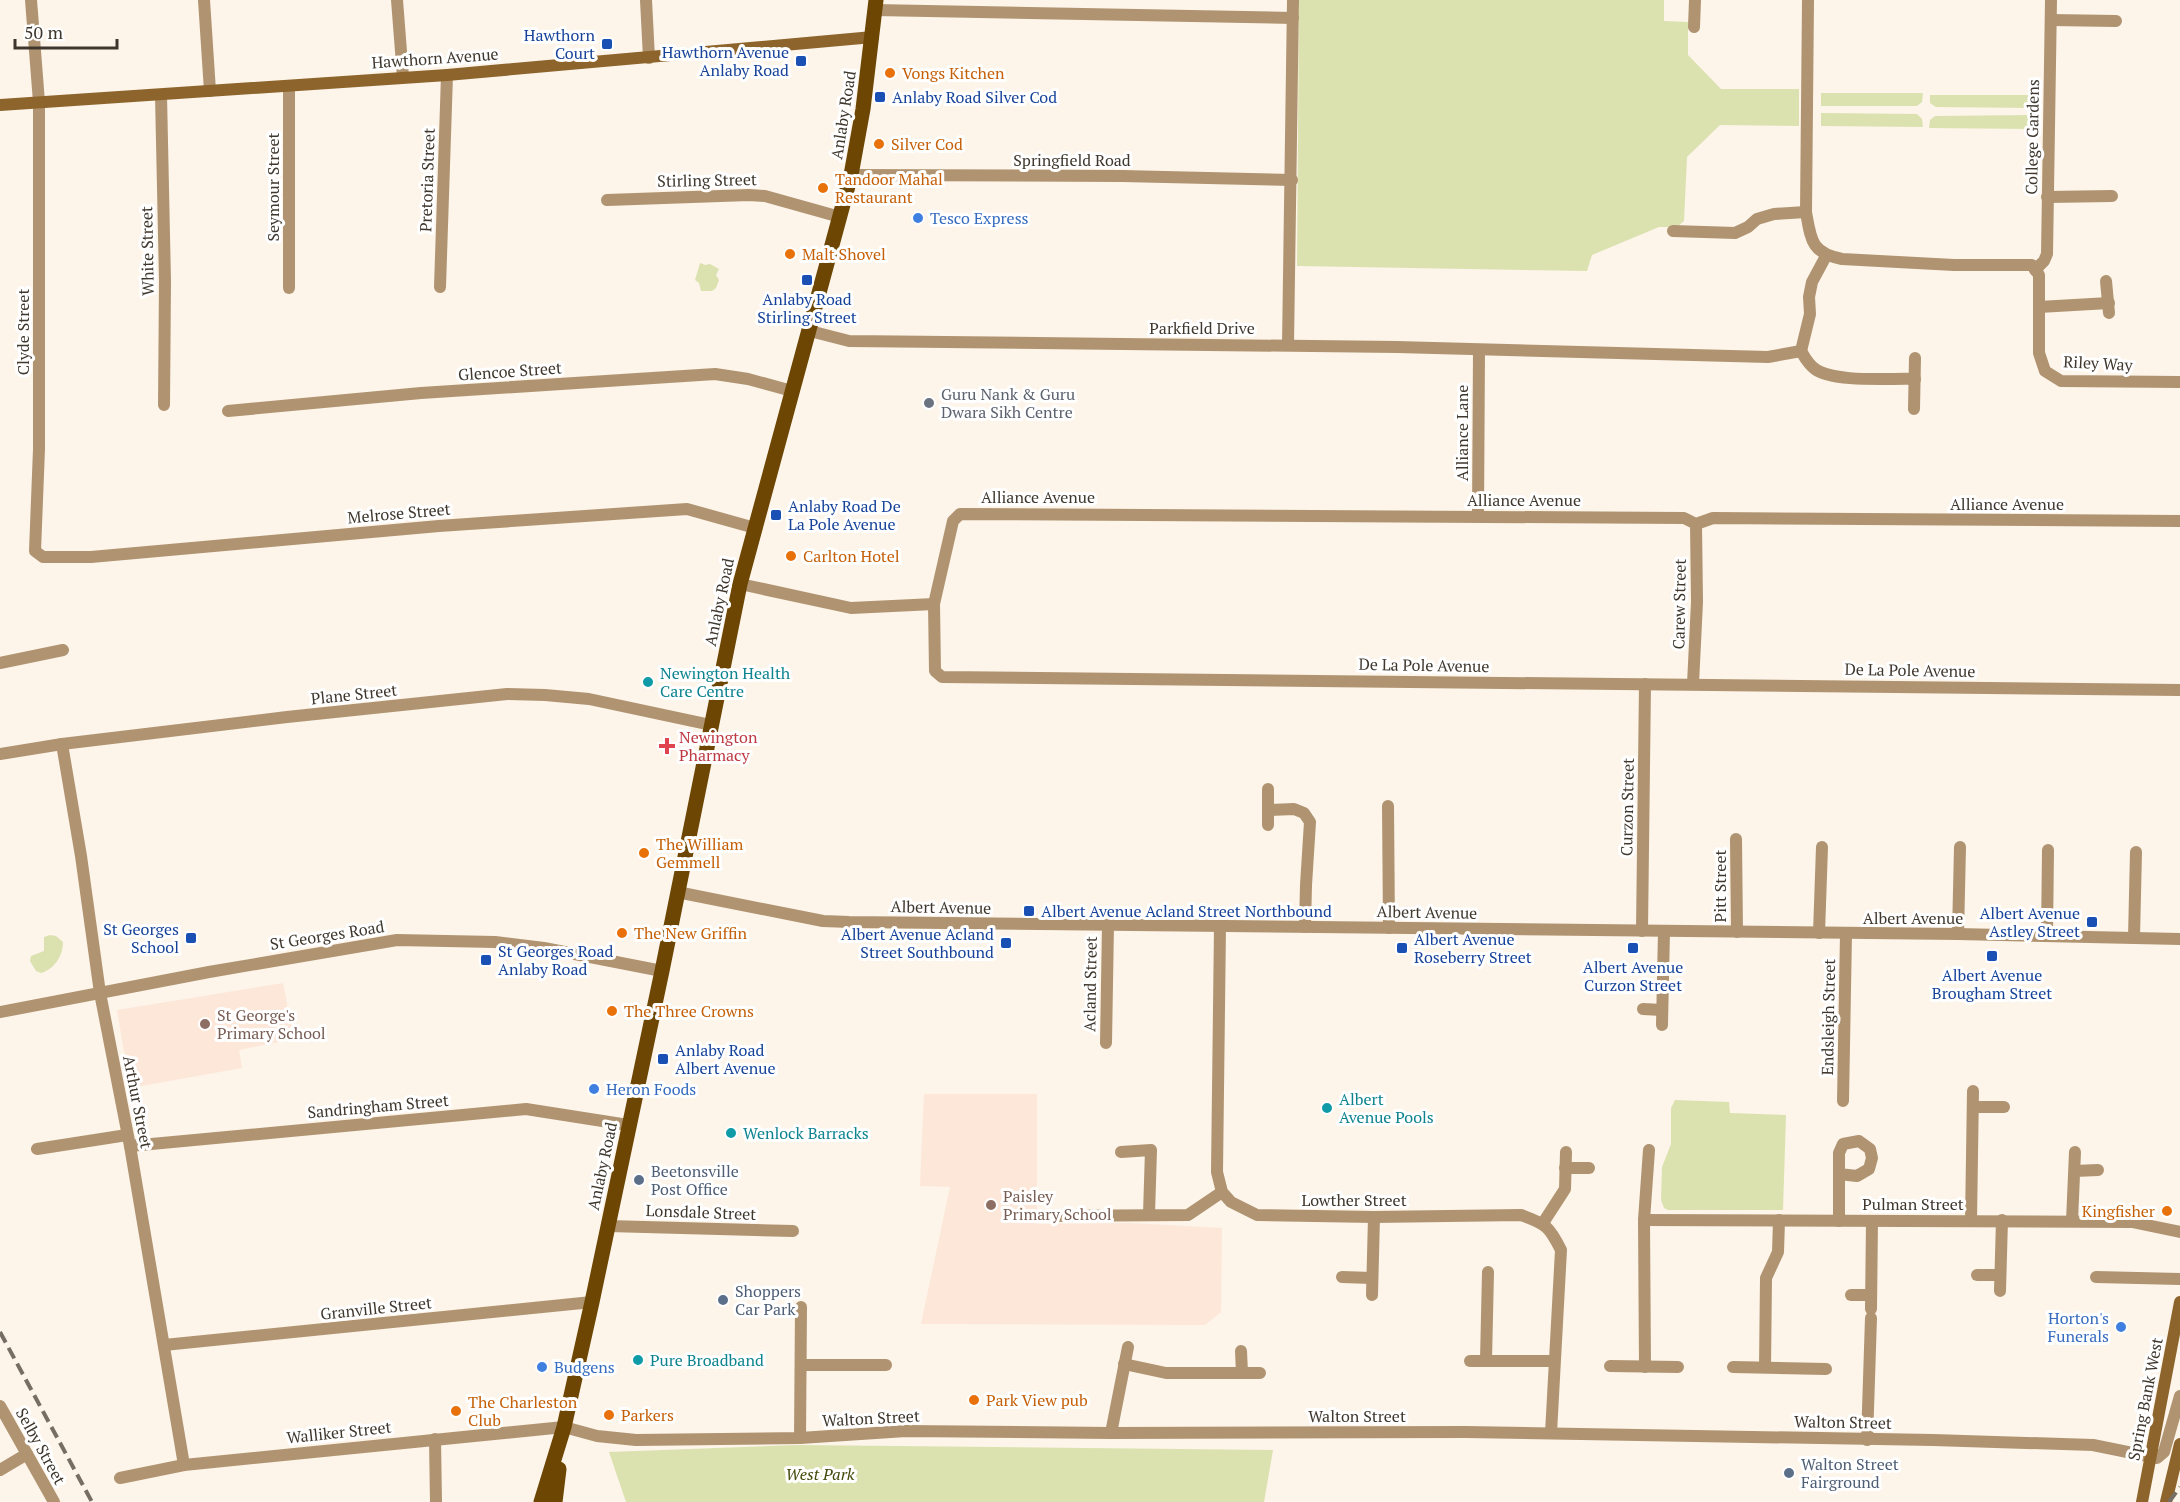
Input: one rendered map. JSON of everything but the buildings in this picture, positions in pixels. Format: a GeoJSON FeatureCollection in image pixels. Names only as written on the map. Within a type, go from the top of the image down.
{"type":"FeatureCollection","features":[{"type":"Feature","properties":{"kind":"main road","name":"Anlaby Road"},"geometry":{"type":"LineString","coordinates":[[541,1502],[564,1427],[592,1302],[740,584],[851,175],[873,37],[875,5]]}},
{"type":"Feature","properties":{"kind":"main road","name":"Anlaby Road"},"geometry":{"type":"LineString","coordinates":[[555,1502],[564,1427]]}},
{"type":"Feature","properties":{"kind":"street"},"geometry":{"type":"LineString","coordinates":[[31,0],[39,102]]}},
{"type":"Feature","properties":{"kind":"street"},"geometry":{"type":"LineString","coordinates":[[204,0],[210,91]]}},
{"type":"Feature","properties":{"kind":"street"},"geometry":{"type":"LineString","coordinates":[[397,0],[403,77]]}},
{"type":"Feature","properties":{"kind":"street"},"geometry":{"type":"LineString","coordinates":[[646,0],[649,58]]}},
{"type":"Feature","properties":{"kind":"street"},"geometry":{"type":"LineString","coordinates":[[1288,345],[1293,0]]}},
{"type":"Feature","properties":{"kind":"street"},"geometry":{"type":"LineString","coordinates":[[1694,27],[1695,0]]}},
{"type":"Feature","properties":{"kind":"street"},"geometry":{"type":"LineString","coordinates":[[1808,0],[1806,212],[1811,241],[1826,256],[1842,259],[1954,265],[2032,265],[2035,270]]}},
{"type":"Feature","properties":{"kind":"street","name":"College Gardens"},"geometry":{"type":"LineString","coordinates":[[2035,270],[2047,254],[2051,0]]}},
{"type":"Feature","properties":{"kind":"street"},"geometry":{"type":"LineString","coordinates":[[875,5],[1293,18]]}},
{"type":"Feature","properties":{"kind":"street"},"geometry":{"type":"LineString","coordinates":[[2051,20],[2116,21]]}},
{"type":"Feature","properties":{"kind":"street","name":"Hawthorn Avenue"},"geometry":{"type":"LineString","coordinates":[[0,105],[447,75],[873,37]]}},
{"type":"Feature","properties":{"kind":"street","name":"Pretoria Street"},"geometry":{"type":"LineString","coordinates":[[440,287],[447,75]]}},
{"type":"Feature","properties":{"kind":"street","name":"Seymour Street"},"geometry":{"type":"LineString","coordinates":[[289,288],[290,86]]}},
{"type":"Feature","properties":{"kind":"street","name":"White Street"},"geometry":{"type":"LineString","coordinates":[[161,95],[165,281],[164,405]]}},
{"type":"Feature","properties":{"kind":"street","name":"Clyde Street"},"geometry":{"type":"LineString","coordinates":[[39,102],[39,449],[35,551],[43,557]]}},
{"type":"Feature","properties":{"kind":"street","name":"Springfield Road"},"geometry":{"type":"LineString","coordinates":[[851,175],[1111,176],[1292,180]]}},
{"type":"Feature","properties":{"kind":"street","name":"Stirling Street"},"geometry":{"type":"LineString","coordinates":[[607,200],[765,196],[840,217]]}},
{"type":"Feature","properties":{"kind":"street"},"geometry":{"type":"LineString","coordinates":[[2048,197],[2112,196]]}},
{"type":"Feature","properties":{"kind":"street"},"geometry":{"type":"LineString","coordinates":[[1673,231],[1735,233],[1748,227],[1757,219],[1774,214],[1806,212]]}},
{"type":"Feature","properties":{"kind":"street"},"geometry":{"type":"LineString","coordinates":[[1826,256],[1812,282],[1809,297],[1810,314],[1801,351],[1806,361],[1816,370],[1831,376],[1915,379]]}},
{"type":"Feature","properties":{"kind":"street","name":"Riley Way"},"geometry":{"type":"LineString","coordinates":[[2035,270],[2039,275],[2039,353],[2045,371],[2061,381],[2180,382]]}},
{"type":"Feature","properties":{"kind":"street"},"geometry":{"type":"LineString","coordinates":[[2039,307],[2109,308],[2106,281]]}},
{"type":"Feature","properties":{"kind":"street","name":"Parkfield Drive"},"geometry":{"type":"LineString","coordinates":[[810,332],[849,342],[1288,345],[1768,357],[1801,351]]}},
{"type":"Feature","properties":{"kind":"street","name":"Alliance Lane"},"geometry":{"type":"LineString","coordinates":[[1478,516],[1479,350]]}},
{"type":"Feature","properties":{"kind":"street"},"geometry":{"type":"LineString","coordinates":[[1914,409],[1915,358]]}},
{"type":"Feature","properties":{"kind":"street","name":"Glencoe Street"},"geometry":{"type":"LineString","coordinates":[[228,411],[421,393],[715,374],[748,379],[792,391]]}},
{"type":"Feature","properties":{"kind":"street","name":"Melrose Street"},"geometry":{"type":"LineString","coordinates":[[43,557],[91,556],[440,526],[687,509],[755,528]]}},
{"type":"Feature","properties":{"kind":"street","name":"Alliance Avenue"},"geometry":{"type":"LineString","coordinates":[[934,604],[953,521],[960,514],[1684,518],[1696,524],[1713,518],[2180,521]]}},
{"type":"Feature","properties":{"kind":"street","name":"Carew Street"},"geometry":{"type":"LineString","coordinates":[[1693,684],[1697,602],[1696,524]]}},
{"type":"Feature","properties":{"kind":"street"},"geometry":{"type":"LineString","coordinates":[[740,584],[851,608],[934,604]]}},
{"type":"Feature","properties":{"kind":"street","name":"De La Pole Avenue"},"geometry":{"type":"LineString","coordinates":[[934,604],[935,671],[942,677],[2180,690]]}},
{"type":"Feature","properties":{"kind":"street"},"geometry":{"type":"LineString","coordinates":[[0,663],[63,650]]}},
{"type":"Feature","properties":{"kind":"street","name":"Curzon Street"},"geometry":{"type":"LineString","coordinates":[[1642,931],[1645,684]]}},
{"type":"Feature","properties":{"kind":"street","name":"Plane Street"},"geometry":{"type":"LineString","coordinates":[[0,754],[62,744],[287,717],[507,694],[545,694],[589,699],[711,725]]}},
{"type":"Feature","properties":{"kind":"street","name":"Arthur Street"},"geometry":{"type":"LineString","coordinates":[[62,744],[81,856],[100,993],[128,1140],[184,1465]]}},
{"type":"Feature","properties":{"kind":"street"},"geometry":{"type":"LineString","coordinates":[[1268,789],[1268,825]]}},
{"type":"Feature","properties":{"kind":"street"},"geometry":{"type":"LineString","coordinates":[[1388,806],[1389,928]]}},
{"type":"Feature","properties":{"kind":"street"},"geometry":{"type":"LineString","coordinates":[[1268,810],[1294,809],[1304,813],[1310,822],[1305,927]]}},
{"type":"Feature","properties":{"kind":"street","name":"Pitt Street"},"geometry":{"type":"LineString","coordinates":[[1736,839],[1737,932]]}},
{"type":"Feature","properties":{"kind":"street"},"geometry":{"type":"LineString","coordinates":[[1819,933],[1822,847]]}},
{"type":"Feature","properties":{"kind":"street"},"geometry":{"type":"LineString","coordinates":[[1958,934],[1960,847]]}},
{"type":"Feature","properties":{"kind":"street"},"geometry":{"type":"LineString","coordinates":[[2047,936],[2048,850]]}},
{"type":"Feature","properties":{"kind":"street"},"geometry":{"type":"LineString","coordinates":[[2134,937],[2136,852]]}},
{"type":"Feature","properties":{"kind":"street","name":"Albert Avenue"},"geometry":{"type":"LineString","coordinates":[[676,892],[823,921],[1958,934],[2180,939]]}},
{"type":"Feature","properties":{"kind":"street","name":"Acland Street"},"geometry":{"type":"LineString","coordinates":[[1106,1043],[1108,925]]}},
{"type":"Feature","properties":{"kind":"street"},"geometry":{"type":"LineString","coordinates":[[1041,1216],[1188,1215],[1222,1192],[1216,1172],[1220,927]]}},
{"type":"Feature","properties":{"kind":"street"},"geometry":{"type":"LineString","coordinates":[[1662,1025],[1664,932]]}},
{"type":"Feature","properties":{"kind":"street","name":"Endsleigh Street"},"geometry":{"type":"LineString","coordinates":[[1843,1101],[1846,934]]}},
{"type":"Feature","properties":{"kind":"street","name":"St Georges Road"},"geometry":{"type":"LineString","coordinates":[[0,1012],[220,969],[396,940],[495,942],[544,948],[662,971]]}},
{"type":"Feature","properties":{"kind":"street"},"geometry":{"type":"LineString","coordinates":[[1643,1009],[1662,1010]]}},
{"type":"Feature","properties":{"kind":"street"},"geometry":{"type":"LineString","coordinates":[[1971,1221],[1973,1091]]}},
{"type":"Feature","properties":{"kind":"street"},"geometry":{"type":"LineString","coordinates":[[1974,1107],[2004,1107]]}},
{"type":"Feature","properties":{"kind":"street","name":"Sandringham Street"},"geometry":{"type":"LineString","coordinates":[[37,1149],[526,1109],[628,1125]]}},
{"type":"Feature","properties":{"kind":"street"},"geometry":{"type":"LineString","coordinates":[[1121,1152],[1151,1150],[1149,1214]]}},
{"type":"Feature","properties":{"kind":"street"},"geometry":{"type":"LineString","coordinates":[[1644,1367],[1644,1220],[1649,1150]]}},
{"type":"Feature","properties":{"kind":"street"},"geometry":{"type":"LineString","coordinates":[[1551,1433],[1561,1250],[1544,1223],[1565,1189],[1566,1152]]}},
{"type":"Feature","properties":{"kind":"street"},"geometry":{"type":"LineString","coordinates":[[2072,1221],[2075,1152]]}},
{"type":"Feature","properties":{"kind":"street"},"geometry":{"type":"LineString","coordinates":[[1565,1168],[1589,1168]]}},
{"type":"Feature","properties":{"kind":"street"},"geometry":{"type":"LineString","coordinates":[[2075,1170],[2098,1170]]}},
{"type":"Feature","properties":{"kind":"street"},"geometry":{"type":"LineString","coordinates":[[1839,1174],[1839,1221]]}},
{"type":"Feature","properties":{"kind":"street","name":"Lowther Street"},"geometry":{"type":"LineString","coordinates":[[1222,1192],[1231,1202],[1257,1215],[1374,1217],[1521,1215],[1544,1223]]}},
{"type":"Feature","properties":{"kind":"street"},"geometry":{"type":"LineString","coordinates":[[1372,1295],[1374,1217]]}},
{"type":"Feature","properties":{"kind":"street","name":"Pulman Street"},"geometry":{"type":"LineString","coordinates":[[1644,1220],[2132,1222],[2180,1232]]}},
{"type":"Feature","properties":{"kind":"street"},"geometry":{"type":"LineString","coordinates":[[1765,1367],[1766,1278],[1778,1252],[1779,1220]]}},
{"type":"Feature","properties":{"kind":"street"},"geometry":{"type":"LineString","coordinates":[[2000,1291],[2002,1220]]}},
{"type":"Feature","properties":{"kind":"street"},"geometry":{"type":"LineString","coordinates":[[1867,1440],[1872,1221]]}},
{"type":"Feature","properties":{"kind":"street","name":"Lonsdale Street"},"geometry":{"type":"LineString","coordinates":[[608,1226],[793,1231]]}},
{"type":"Feature","properties":{"kind":"street"},"geometry":{"type":"LineString","coordinates":[[1486,1360],[1488,1272]]}},
{"type":"Feature","properties":{"kind":"street"},"geometry":{"type":"LineString","coordinates":[[1977,1275],[2000,1275]]}},
{"type":"Feature","properties":{"kind":"street"},"geometry":{"type":"LineString","coordinates":[[1342,1277],[1372,1278]]}},
{"type":"Feature","properties":{"kind":"street"},"geometry":{"type":"LineString","coordinates":[[2096,1277],[2180,1279]]}},
{"type":"Feature","properties":{"kind":"street"},"geometry":{"type":"LineString","coordinates":[[1851,1295],[1871,1295]]}},
{"type":"Feature","properties":{"kind":"street","name":"Granville Street"},"geometry":{"type":"LineString","coordinates":[[164,1345],[592,1302]]}},
{"type":"Feature","properties":{"kind":"street","name":"Spring Bank West"},"geometry":{"type":"LineString","coordinates":[[2142,1502],[2180,1302]]}},
{"type":"Feature","properties":{"kind":"street"},"geometry":{"type":"LineString","coordinates":[[800,1438],[801,1307]]}},
{"type":"Feature","properties":{"kind":"street"},"geometry":{"type":"LineString","coordinates":[[1111,1433],[1128,1347]]}},
{"type":"Feature","properties":{"kind":"street"},"geometry":{"type":"LineString","coordinates":[[1241,1351],[1242,1373]]}},
{"type":"Feature","properties":{"kind":"street"},"geometry":{"type":"LineString","coordinates":[[1470,1361],[1554,1361]]}},
{"type":"Feature","properties":{"kind":"street"},"geometry":{"type":"LineString","coordinates":[[1124,1364],[1167,1373],[1260,1373]]}},
{"type":"Feature","properties":{"kind":"street"},"geometry":{"type":"LineString","coordinates":[[802,1365],[886,1365]]}},
{"type":"Feature","properties":{"kind":"street"},"geometry":{"type":"LineString","coordinates":[[1610,1366],[1678,1367]]}},
{"type":"Feature","properties":{"kind":"street"},"geometry":{"type":"LineString","coordinates":[[1733,1367],[1826,1369]]}},
{"type":"Feature","properties":{"kind":"street"},"geometry":{"type":"LineString","coordinates":[[2151,1458],[2157,1458],[2164,1452],[2180,1396]]}},
{"type":"Feature","properties":{"kind":"street","name":"Selby Street"},"geometry":{"type":"LineString","coordinates":[[0,1406],[54,1502]]}},
{"type":"Feature","properties":{"kind":"street","name":"Walton Street"},"geometry":{"type":"LineString","coordinates":[[564,1427],[597,1436],[636,1440],[800,1438],[906,1431],[1551,1433],[1933,1440],[2093,1445],[2151,1458]]}},
{"type":"Feature","properties":{"kind":"street","name":"Walliker Street"},"geometry":{"type":"LineString","coordinates":[[120,1478],[184,1465],[564,1427]]}},
{"type":"Feature","properties":{"kind":"street"},"geometry":{"type":"LineString","coordinates":[[435,1439],[436,1502]]}},
{"type":"Feature","properties":{"kind":"street"},"geometry":{"type":"LineString","coordinates":[[2166,1502],[2180,1444]]}},
{"type":"Feature","properties":{"kind":"street"},"geometry":{"type":"LineString","coordinates":[[0,1470],[27,1455]]}},
{"type":"Feature","properties":{"kind":"shaded area","name":"St George's Primary School"},"geometry":{"type":"Polygon","coordinates":[[[283,983],[294,1039],[239,1050],[242,1068],[130,1088],[117,1010],[283,983]]]}},
{"type":"Feature","properties":{"kind":"shaded area","name":"Paisley Primary School"},"geometry":{"type":"Polygon","coordinates":[[[924,1094],[1037,1094],[1037,1224],[1131,1223],[1222,1228],[1221,1312],[1205,1325],[921,1324],[950,1187],[920,1186],[924,1094]]]}},
{"type":"Feature","properties":{"kind":"green space"},"geometry":{"type":"Polygon","coordinates":[[[1299,0],[1664,0],[1664,21],[1688,22],[1688,55],[1721,89],[1799,89],[1799,126],[1720,125],[1687,157],[1684,221],[1677,227],[1659,227],[1592,255],[1587,271],[1297,266],[1299,0]]]}},
{"type":"Feature","properties":{"kind":"green space"},"geometry":{"type":"Polygon","coordinates":[[[1821,93],[1923,93],[1922,102],[1917,106],[1821,106],[1821,93]]]}},
{"type":"Feature","properties":{"kind":"green space"},"geometry":{"type":"Polygon","coordinates":[[[1930,95],[2032,95],[2032,108],[1936,107],[1930,103],[1930,95]]]}},
{"type":"Feature","properties":{"kind":"green space"},"geometry":{"type":"Polygon","coordinates":[[[1821,113],[1917,114],[1922,119],[1923,127],[1821,126],[1821,113]]]}},
{"type":"Feature","properties":{"kind":"green space"},"geometry":{"type":"Polygon","coordinates":[[[2032,115],[2032,129],[1929,128],[1930,120],[1935,116],[2032,115]]]}},
{"type":"Feature","properties":{"kind":"green space"},"geometry":{"type":"Polygon","coordinates":[[[700,263],[710,264],[719,269],[716,275],[719,280],[712,291],[701,291],[699,283],[695,280],[700,263]]]}},
{"type":"Feature","properties":{"kind":"green space"},"geometry":{"type":"Polygon","coordinates":[[[56,936],[63,942],[62,952],[54,965],[41,973],[36,971],[30,961],[31,956],[44,951],[44,937],[56,936]]]}},
{"type":"Feature","properties":{"kind":"green space"},"geometry":{"type":"Polygon","coordinates":[[[1675,1100],[1729,1102],[1730,1113],[1786,1115],[1783,1210],[1668,1210],[1664,1208],[1661,1200],[1662,1167],[1671,1144],[1671,1108],[1675,1100]]]}},
{"type":"Feature","properties":{"kind":"green space","name":"West Park"},"geometry":{"type":"Polygon","coordinates":[[[797,1445],[1273,1450],[1264,1502],[626,1502],[609,1452],[797,1445]]]}},
{"type":"Feature","properties":{"kind":"railway"},"geometry":{"type":"LineString","coordinates":[[0,1332],[92,1502]]}},
{"type":"Feature","properties":{"kind":"railway"},"geometry":{"type":"LineString","coordinates":[[2169,1502],[2180,1487]]}},
{"type":"Feature","properties":{"kind":"place","name":"Hawthorn Court"},"geometry":{"type":"Point","coordinates":[607,44]}},
{"type":"Feature","properties":{"kind":"place","name":"Hawthorn Avenue Anlaby Road"},"geometry":{"type":"Point","coordinates":[801,61]}},
{"type":"Feature","properties":{"kind":"place","name":"Vongs Kitchen"},"geometry":{"type":"Point","coordinates":[890,73]}},
{"type":"Feature","properties":{"kind":"place","name":"Anlaby Road Silver Cod"},"geometry":{"type":"Point","coordinates":[880,97]}},
{"type":"Feature","properties":{"kind":"place","name":"Silver Cod"},"geometry":{"type":"Point","coordinates":[879,144]}},
{"type":"Feature","properties":{"kind":"place","name":"Tandoor Mahal Restaurant"},"geometry":{"type":"Point","coordinates":[823,188]}},
{"type":"Feature","properties":{"kind":"place","name":"Tesco Express"},"geometry":{"type":"Point","coordinates":[918,218]}},
{"type":"Feature","properties":{"kind":"place","name":"Malt Shovel"},"geometry":{"type":"Point","coordinates":[790,254]}},
{"type":"Feature","properties":{"kind":"place","name":"Anlaby Road Stirling Street"},"geometry":{"type":"Point","coordinates":[807,280]}},
{"type":"Feature","properties":{"kind":"place","name":"Guru Nank & Guru Dwara Sikh Centre"},"geometry":{"type":"Point","coordinates":[929,403]}},
{"type":"Feature","properties":{"kind":"place","name":"Anlaby Road De La Pole Avenue"},"geometry":{"type":"Point","coordinates":[776,515]}},
{"type":"Feature","properties":{"kind":"place","name":"Carlton Hotel"},"geometry":{"type":"Point","coordinates":[791,556]}},
{"type":"Feature","properties":{"kind":"place","name":"Newington Health Care Centre"},"geometry":{"type":"Point","coordinates":[648,682]}},
{"type":"Feature","properties":{"kind":"place","name":"Newington Pharmacy"},"geometry":{"type":"Point","coordinates":[667,746]}},
{"type":"Feature","properties":{"kind":"place","name":"The William Gemmell"},"geometry":{"type":"Point","coordinates":[644,853]}},
{"type":"Feature","properties":{"kind":"place","name":"Albert Avenue Acland Street Northbound"},"geometry":{"type":"Point","coordinates":[1029,911]}},
{"type":"Feature","properties":{"kind":"place","name":"Albert Avenue Astley Street"},"geometry":{"type":"Point","coordinates":[2092,922]}},
{"type":"Feature","properties":{"kind":"place","name":"The New Griffin"},"geometry":{"type":"Point","coordinates":[622,933]}},
{"type":"Feature","properties":{"kind":"place","name":"St Georges School"},"geometry":{"type":"Point","coordinates":[191,938]}},
{"type":"Feature","properties":{"kind":"place","name":"Albert Avenue Acland Street Southbound"},"geometry":{"type":"Point","coordinates":[1006,943]}},
{"type":"Feature","properties":{"kind":"place","name":"Albert Avenue Roseberry Street"},"geometry":{"type":"Point","coordinates":[1402,948]}},
{"type":"Feature","properties":{"kind":"place","name":"Albert Avenue Curzon Street"},"geometry":{"type":"Point","coordinates":[1633,948]}},
{"type":"Feature","properties":{"kind":"place","name":"Albert Avenue Brougham Street"},"geometry":{"type":"Point","coordinates":[1992,956]}},
{"type":"Feature","properties":{"kind":"place","name":"St Georges Road Anlaby Road"},"geometry":{"type":"Point","coordinates":[486,960]}},
{"type":"Feature","properties":{"kind":"place","name":"The Three Crowns"},"geometry":{"type":"Point","coordinates":[612,1011]}},
{"type":"Feature","properties":{"kind":"place","name":"St George's Primary School"},"geometry":{"type":"Point","coordinates":[205,1024]}},
{"type":"Feature","properties":{"kind":"place","name":"Anlaby Road Albert Avenue"},"geometry":{"type":"Point","coordinates":[663,1059]}},
{"type":"Feature","properties":{"kind":"place","name":"Heron Foods"},"geometry":{"type":"Point","coordinates":[594,1089]}},
{"type":"Feature","properties":{"kind":"place","name":"Albert Avenue Pools"},"geometry":{"type":"Point","coordinates":[1327,1108]}},
{"type":"Feature","properties":{"kind":"place","name":"Wenlock Barracks"},"geometry":{"type":"Point","coordinates":[731,1133]}},
{"type":"Feature","properties":{"kind":"place","name":"Beetonsville Post Office"},"geometry":{"type":"Point","coordinates":[639,1180]}},
{"type":"Feature","properties":{"kind":"place","name":"Paisley Primary School"},"geometry":{"type":"Point","coordinates":[991,1205]}},
{"type":"Feature","properties":{"kind":"place","name":"Kingfisher"},"geometry":{"type":"Point","coordinates":[2167,1211]}},
{"type":"Feature","properties":{"kind":"place","name":"Shoppers Car Park"},"geometry":{"type":"Point","coordinates":[723,1300]}},
{"type":"Feature","properties":{"kind":"place","name":"Horton's Funerals"},"geometry":{"type":"Point","coordinates":[2121,1327]}},
{"type":"Feature","properties":{"kind":"place","name":"Pure Broadband"},"geometry":{"type":"Point","coordinates":[638,1360]}},
{"type":"Feature","properties":{"kind":"place","name":"Budgens"},"geometry":{"type":"Point","coordinates":[542,1367]}},
{"type":"Feature","properties":{"kind":"place","name":"Park View pub"},"geometry":{"type":"Point","coordinates":[974,1400]}},
{"type":"Feature","properties":{"kind":"place","name":"The Charleston Club"},"geometry":{"type":"Point","coordinates":[456,1411]}},
{"type":"Feature","properties":{"kind":"place","name":"Parkers"},"geometry":{"type":"Point","coordinates":[609,1415]}},
{"type":"Feature","properties":{"kind":"place","name":"Walton Street Fairground"},"geometry":{"type":"Point","coordinates":[1789,1473]}}]}
